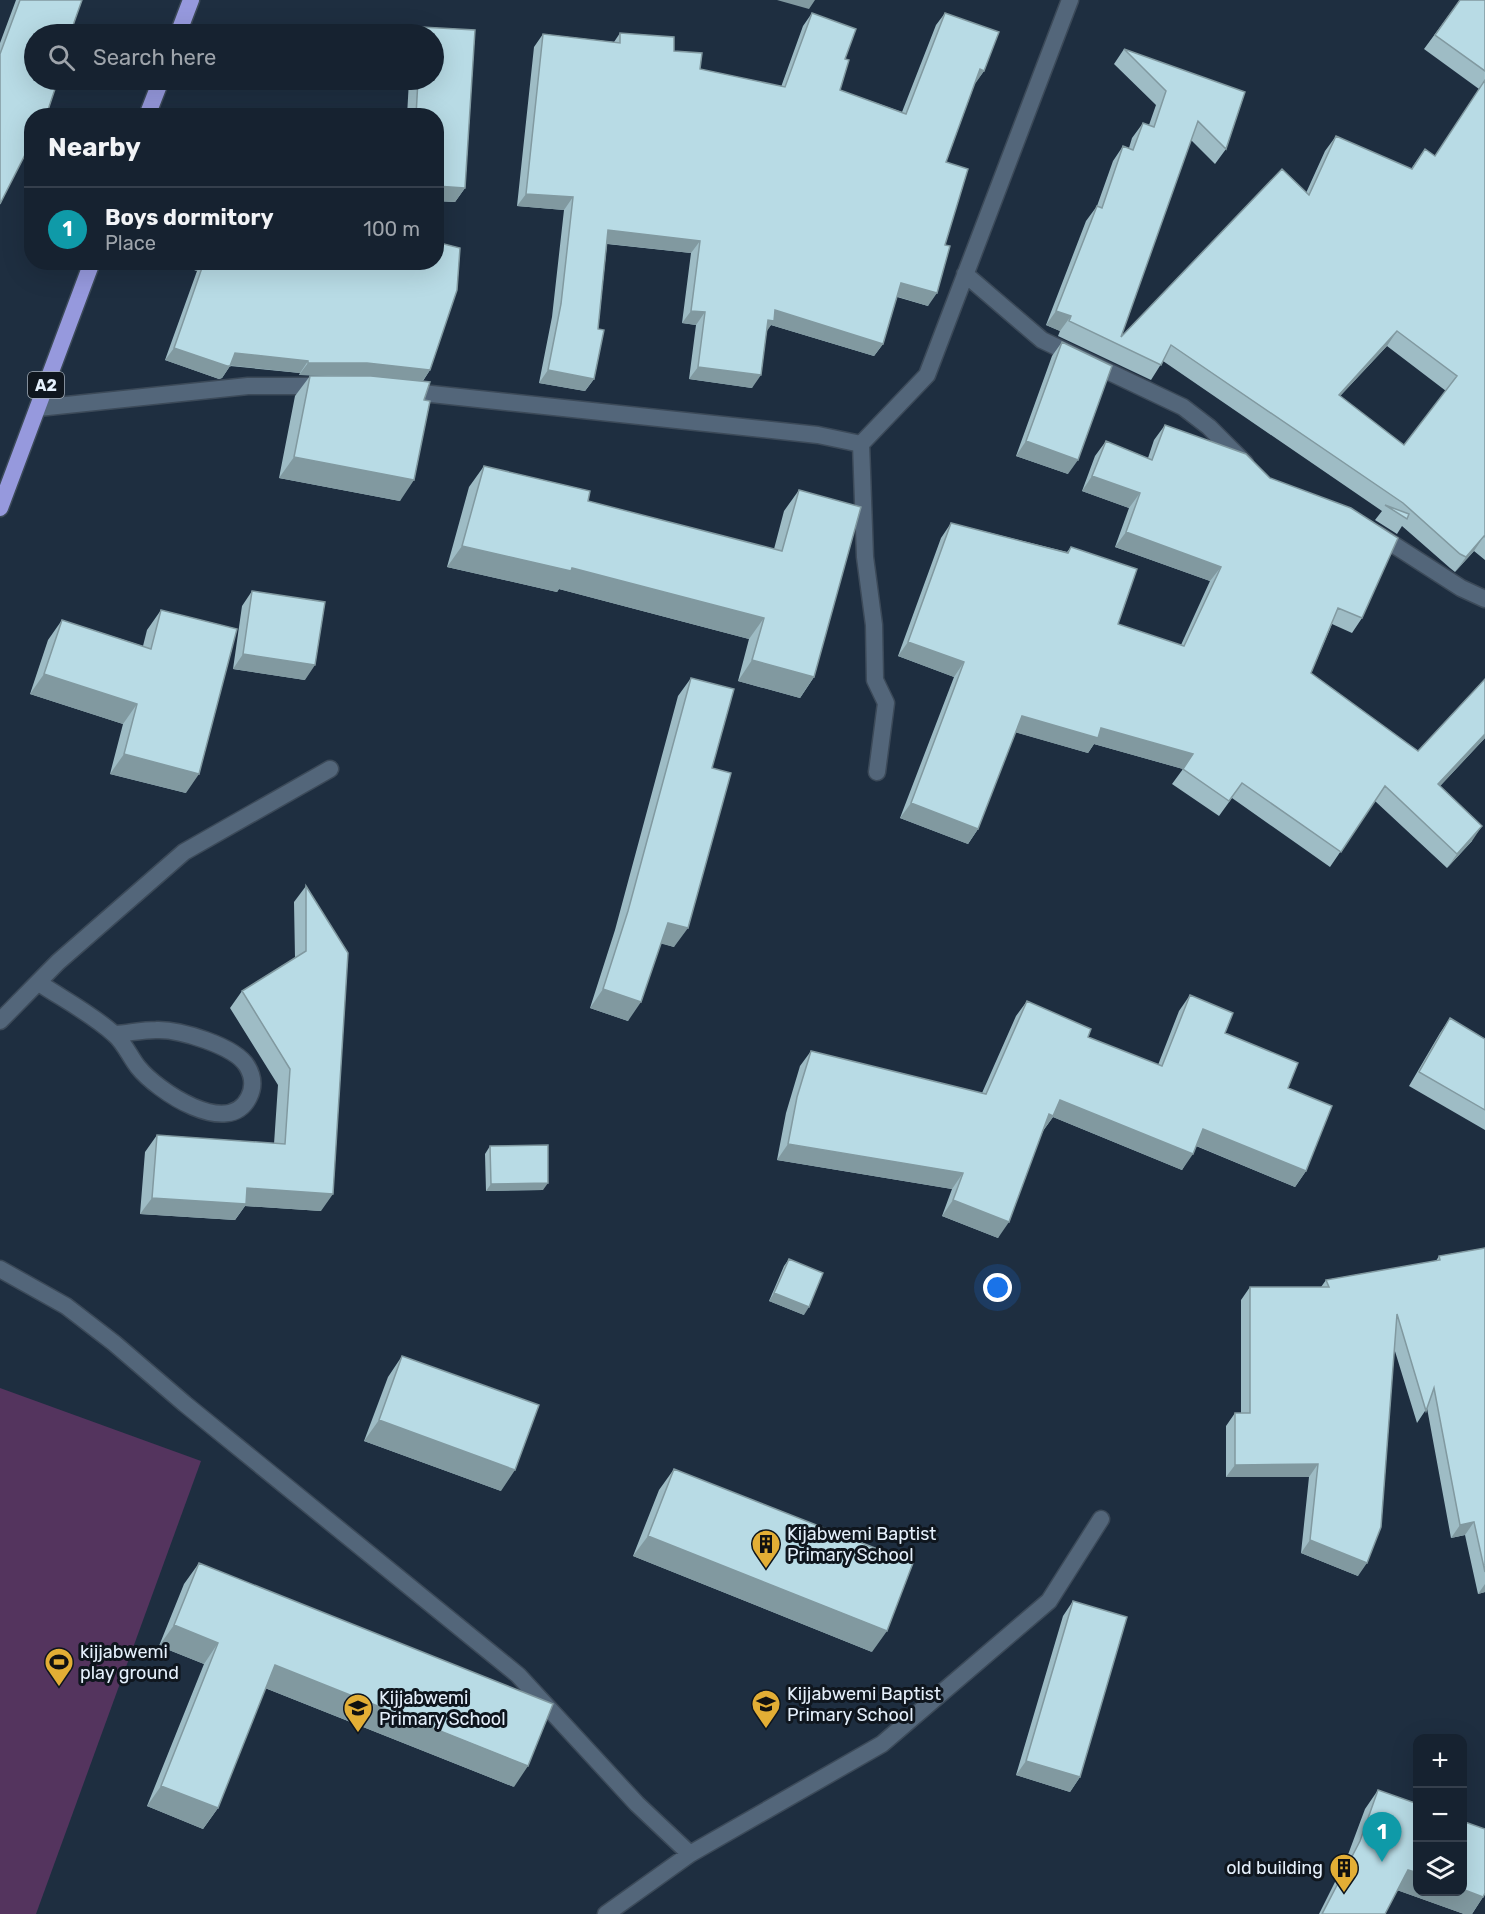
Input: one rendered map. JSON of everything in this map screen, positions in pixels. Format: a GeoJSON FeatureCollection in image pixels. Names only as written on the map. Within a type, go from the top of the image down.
{"type":"FeatureCollection","features":[{"type":"Feature","properties":{"kind":"highway"},"geometry":{"type":"LineString","coordinates":[[182,24],[191,0]]}},
{"type":"Feature","properties":{"kind":"highway"},"geometry":{"type":"LineString","coordinates":[[150,108],[157,90]]}},
{"type":"Feature","properties":{"kind":"highway","name":"A2"},"geometry":{"type":"LineString","coordinates":[[0,508],[89,270]]}},
{"type":"Feature","properties":{"kind":"street"},"geometry":{"type":"LineString","coordinates":[[877,772],[886,703],[875,680],[874,625],[865,557],[861,444],[927,375],[1070,0]]}},
{"type":"Feature","properties":{"kind":"street"},"geometry":{"type":"LineString","coordinates":[[965,274],[1042,340],[1183,407],[1209,427],[1256,475]]}},
{"type":"Feature","properties":{"kind":"street"},"geometry":{"type":"LineString","coordinates":[[38,408],[249,386],[335,386]]}},
{"type":"Feature","properties":{"kind":"street"},"geometry":{"type":"LineString","coordinates":[[381,388],[818,435],[861,444]]}},
{"type":"Feature","properties":{"kind":"street"},"geometry":{"type":"LineString","coordinates":[[1364,526],[1461,588],[1485,599]]}},
{"type":"Feature","properties":{"kind":"street"},"geometry":{"type":"LineString","coordinates":[[0,1021],[58,962],[184,852],[330,769]]}},
{"type":"Feature","properties":{"kind":"street"},"geometry":{"type":"LineString","coordinates":[[39,983],[116,1034],[139,1069],[171,1095],[208,1113],[229,1114],[246,1103],[251,1094],[253,1084],[247,1065],[240,1058],[201,1038],[158,1030],[116,1034]]}},
{"type":"Feature","properties":{"kind":"street"},"geometry":{"type":"LineString","coordinates":[[0,1269],[66,1306],[114,1343],[185,1404],[518,1675],[637,1803],[690,1854]]}},
{"type":"Feature","properties":{"kind":"street"},"geometry":{"type":"LineString","coordinates":[[606,1914],[690,1854],[882,1744],[1049,1601],[1101,1520]]}},
{"type":"Feature","properties":{"kind":"shaded area","name":"kijjabwemi play ground"},"geometry":{"type":"Polygon","coordinates":[[[0,1388],[201,1461],[36,1914],[0,1914],[0,1388]]]}},
{"type":"Feature","properties":{"kind":"building"},"geometry":{"type":"Polygon","coordinates":[[[20,0],[82,0],[74,24],[24,24],[24,90],[55,90],[49,108],[24,108],[24,157],[0,204],[0,54],[20,0]]]}},
{"type":"Feature","properties":{"kind":"building"},"geometry":{"type":"Polygon","coordinates":[[[1460,0],[1485,0],[1485,71],[1435,35],[1460,0]]]}},
{"type":"Feature","properties":{"kind":"building"},"geometry":{"type":"Polygon","coordinates":[[[812,13],[856,29],[845,59],[849,60],[840,90],[906,114],[945,13],[999,32],[984,71],[980,69],[946,162],[968,169],[945,245],[950,246],[937,293],[901,283],[883,344],[775,310],[774,321],[768,320],[761,375],[698,367],[705,312],[691,311],[700,241],[608,230],[598,329],[604,330],[594,379],[548,370],[561,304],[573,197],[526,194],[543,34],[620,43],[620,33],[674,37],[674,51],[702,53],[700,69],[785,87],[812,13]]]}},
{"type":"Feature","properties":{"kind":"building"},"geometry":{"type":"Polygon","coordinates":[[[444,28],[475,30],[465,188],[444,187],[444,108],[416,108],[417,90],[444,90],[444,28]]]}},
{"type":"Feature","properties":{"kind":"building"},"geometry":{"type":"Polygon","coordinates":[[[1124,49],[1245,92],[1226,149],[1198,121],[1121,337],[1282,169],[1309,195],[1336,136],[1412,169],[1425,149],[1435,156],[1485,80],[1485,537],[1466,557],[1403,503],[1171,345],[1161,365],[1069,321],[1071,316],[1056,311],[1097,206],[1102,208],[1123,146],[1133,150],[1143,123],[1154,127],[1166,91],[1124,49]],[[1397,331],[1339,395],[1404,445],[1457,376],[1397,331]]]}},
{"type":"Feature","properties":{"kind":"building"},"geometry":{"type":"Polygon","coordinates":[[[444,244],[460,248],[457,290],[430,370],[367,363],[308,363],[308,361],[235,353],[230,366],[227,366],[174,348],[201,270],[444,270],[444,244]]]}},
{"type":"Feature","properties":{"kind":"building"},"geometry":{"type":"Polygon","coordinates":[[[1062,342],[1112,366],[1078,460],[1026,441],[1062,342]]]}},
{"type":"Feature","properties":{"kind":"building"},"geometry":{"type":"Polygon","coordinates":[[[310,376],[371,376],[430,382],[424,400],[430,401],[414,480],[294,457],[310,376]]]}},
{"type":"Feature","properties":{"kind":"building"},"geometry":{"type":"Polygon","coordinates":[[[1165,425],[1246,454],[1270,478],[1351,508],[1398,538],[1362,618],[1338,608],[1311,673],[1418,751],[1485,679],[1485,734],[1438,784],[1482,826],[1457,854],[1385,786],[1341,852],[1242,783],[1229,801],[1183,769],[1193,754],[1101,728],[1098,738],[1022,716],[978,829],[911,803],[964,662],[908,642],[951,523],[1068,553],[1071,547],[1137,569],[1118,624],[1184,646],[1221,567],[1126,532],[1140,493],[1092,476],[1106,441],[1152,460],[1165,425]]]}},
{"type":"Feature","properties":{"kind":"building"},"geometry":{"type":"Polygon","coordinates":[[[484,466],[590,491],[588,501],[782,551],[799,490],[861,507],[814,677],[752,660],[764,618],[572,568],[571,571],[462,546],[484,466]]]}},
{"type":"Feature","properties":{"kind":"building"},"geometry":{"type":"Polygon","coordinates":[[[1385,505],[1409,514],[1407,519],[1385,505]]]}},
{"type":"Feature","properties":{"kind":"building"},"geometry":{"type":"Polygon","coordinates":[[[252,591],[325,602],[315,665],[243,654],[252,591]]]}},
{"type":"Feature","properties":{"kind":"building"},"geometry":{"type":"Polygon","coordinates":[[[161,610],[237,629],[199,774],[124,754],[137,704],[44,674],[62,620],[151,649],[161,610]]]}},
{"type":"Feature","properties":{"kind":"building"},"geometry":{"type":"Polygon","coordinates":[[[691,678],[734,689],[712,768],[731,773],[688,928],[668,923],[641,1002],[603,989],[628,911],[691,678]]]}},
{"type":"Feature","properties":{"kind":"building"},"geometry":{"type":"Polygon","coordinates":[[[306,886],[348,953],[333,1194],[247,1188],[246,1204],[152,1198],[157,1135],[285,1144],[290,1069],[242,991],[306,951],[306,886]]]}},
{"type":"Feature","properties":{"kind":"building"},"geometry":{"type":"Polygon","coordinates":[[[1190,995],[1233,1013],[1225,1033],[1298,1063],[1288,1088],[1332,1106],[1306,1171],[1203,1129],[1193,1154],[1060,1100],[1053,1116],[1049,1114],[1009,1222],[953,1200],[963,1173],[788,1144],[797,1097],[811,1051],[986,1094],[1027,1001],[1091,1029],[1088,1037],[1162,1066],[1190,995]]]}},
{"type":"Feature","properties":{"kind":"building"},"geometry":{"type":"Polygon","coordinates":[[[1450,1018],[1485,1039],[1485,1110],[1419,1072],[1450,1018]]]}},
{"type":"Feature","properties":{"kind":"building"},"geometry":{"type":"Polygon","coordinates":[[[548,1145],[548,1183],[491,1184],[490,1146],[548,1145]]]}},
{"type":"Feature","properties":{"kind":"building"},"geometry":{"type":"Polygon","coordinates":[[[1485,1248],[1485,1572],[1474,1522],[1460,1525],[1434,1388],[1426,1411],[1397,1314],[1381,1527],[1367,1563],[1310,1540],[1318,1464],[1235,1465],[1235,1413],[1250,1413],[1250,1287],[1329,1287],[1326,1280],[1440,1260],[1439,1256],[1485,1248]]]}},
{"type":"Feature","properties":{"kind":"building"},"geometry":{"type":"Polygon","coordinates":[[[789,1259],[823,1273],[809,1307],[774,1293],[789,1259]]]}},
{"type":"Feature","properties":{"kind":"building"},"geometry":{"type":"Polygon","coordinates":[[[402,1356],[539,1405],[515,1470],[379,1420],[402,1356]]]}},
{"type":"Feature","properties":{"kind":"building","name":"Kijabwemi Baptist Primary School"},"geometry":{"type":"Polygon","coordinates":[[[674,1469],[913,1563],[887,1631],[648,1536],[674,1469]]]}},
{"type":"Feature","properties":{"kind":"building"},"geometry":{"type":"Polygon","coordinates":[[[199,1563],[553,1704],[528,1766],[275,1665],[218,1808],[161,1786],[218,1643],[174,1625],[199,1563]]]}},
{"type":"Feature","properties":{"kind":"building"},"geometry":{"type":"Polygon","coordinates":[[[1073,1601],[1127,1617],[1080,1777],[1026,1761],[1073,1601]]]}},
{"type":"Feature","properties":{"kind":"building"},"geometry":{"type":"Polygon","coordinates":[[[1378,1790],[1413,1802],[1413,1872],[1408,1870],[1385,1914],[1322,1914],[1360,1841],[1378,1790]]]}},
{"type":"Feature","properties":{"kind":"building"},"geometry":{"type":"Polygon","coordinates":[[[1467,1823],[1485,1829],[1485,1893],[1483,1897],[1467,1891],[1467,1823]]]}},
{"type":"Feature","properties":{"kind":"place","name":"Kijabwemi Baptist Primary School"},"geometry":{"type":"Point","coordinates":[766,1570]}},
{"type":"Feature","properties":{"kind":"place","name":"kijjabwemi play ground"},"geometry":{"type":"Point","coordinates":[59,1688]}},
{"type":"Feature","properties":{"kind":"place","name":"Kijjabwemi Baptist Primary School"},"geometry":{"type":"Point","coordinates":[766,1730]}},
{"type":"Feature","properties":{"kind":"place","name":"Kijjabwemi Primary School"},"geometry":{"type":"Point","coordinates":[358,1734]}},
{"type":"Feature","properties":{"kind":"place","name":"Boys dormitory"},"geometry":{"type":"Point","coordinates":[1382,1862]}},
{"type":"Feature","properties":{"kind":"place","name":"old building"},"geometry":{"type":"Point","coordinates":[1344,1894]}}]}
